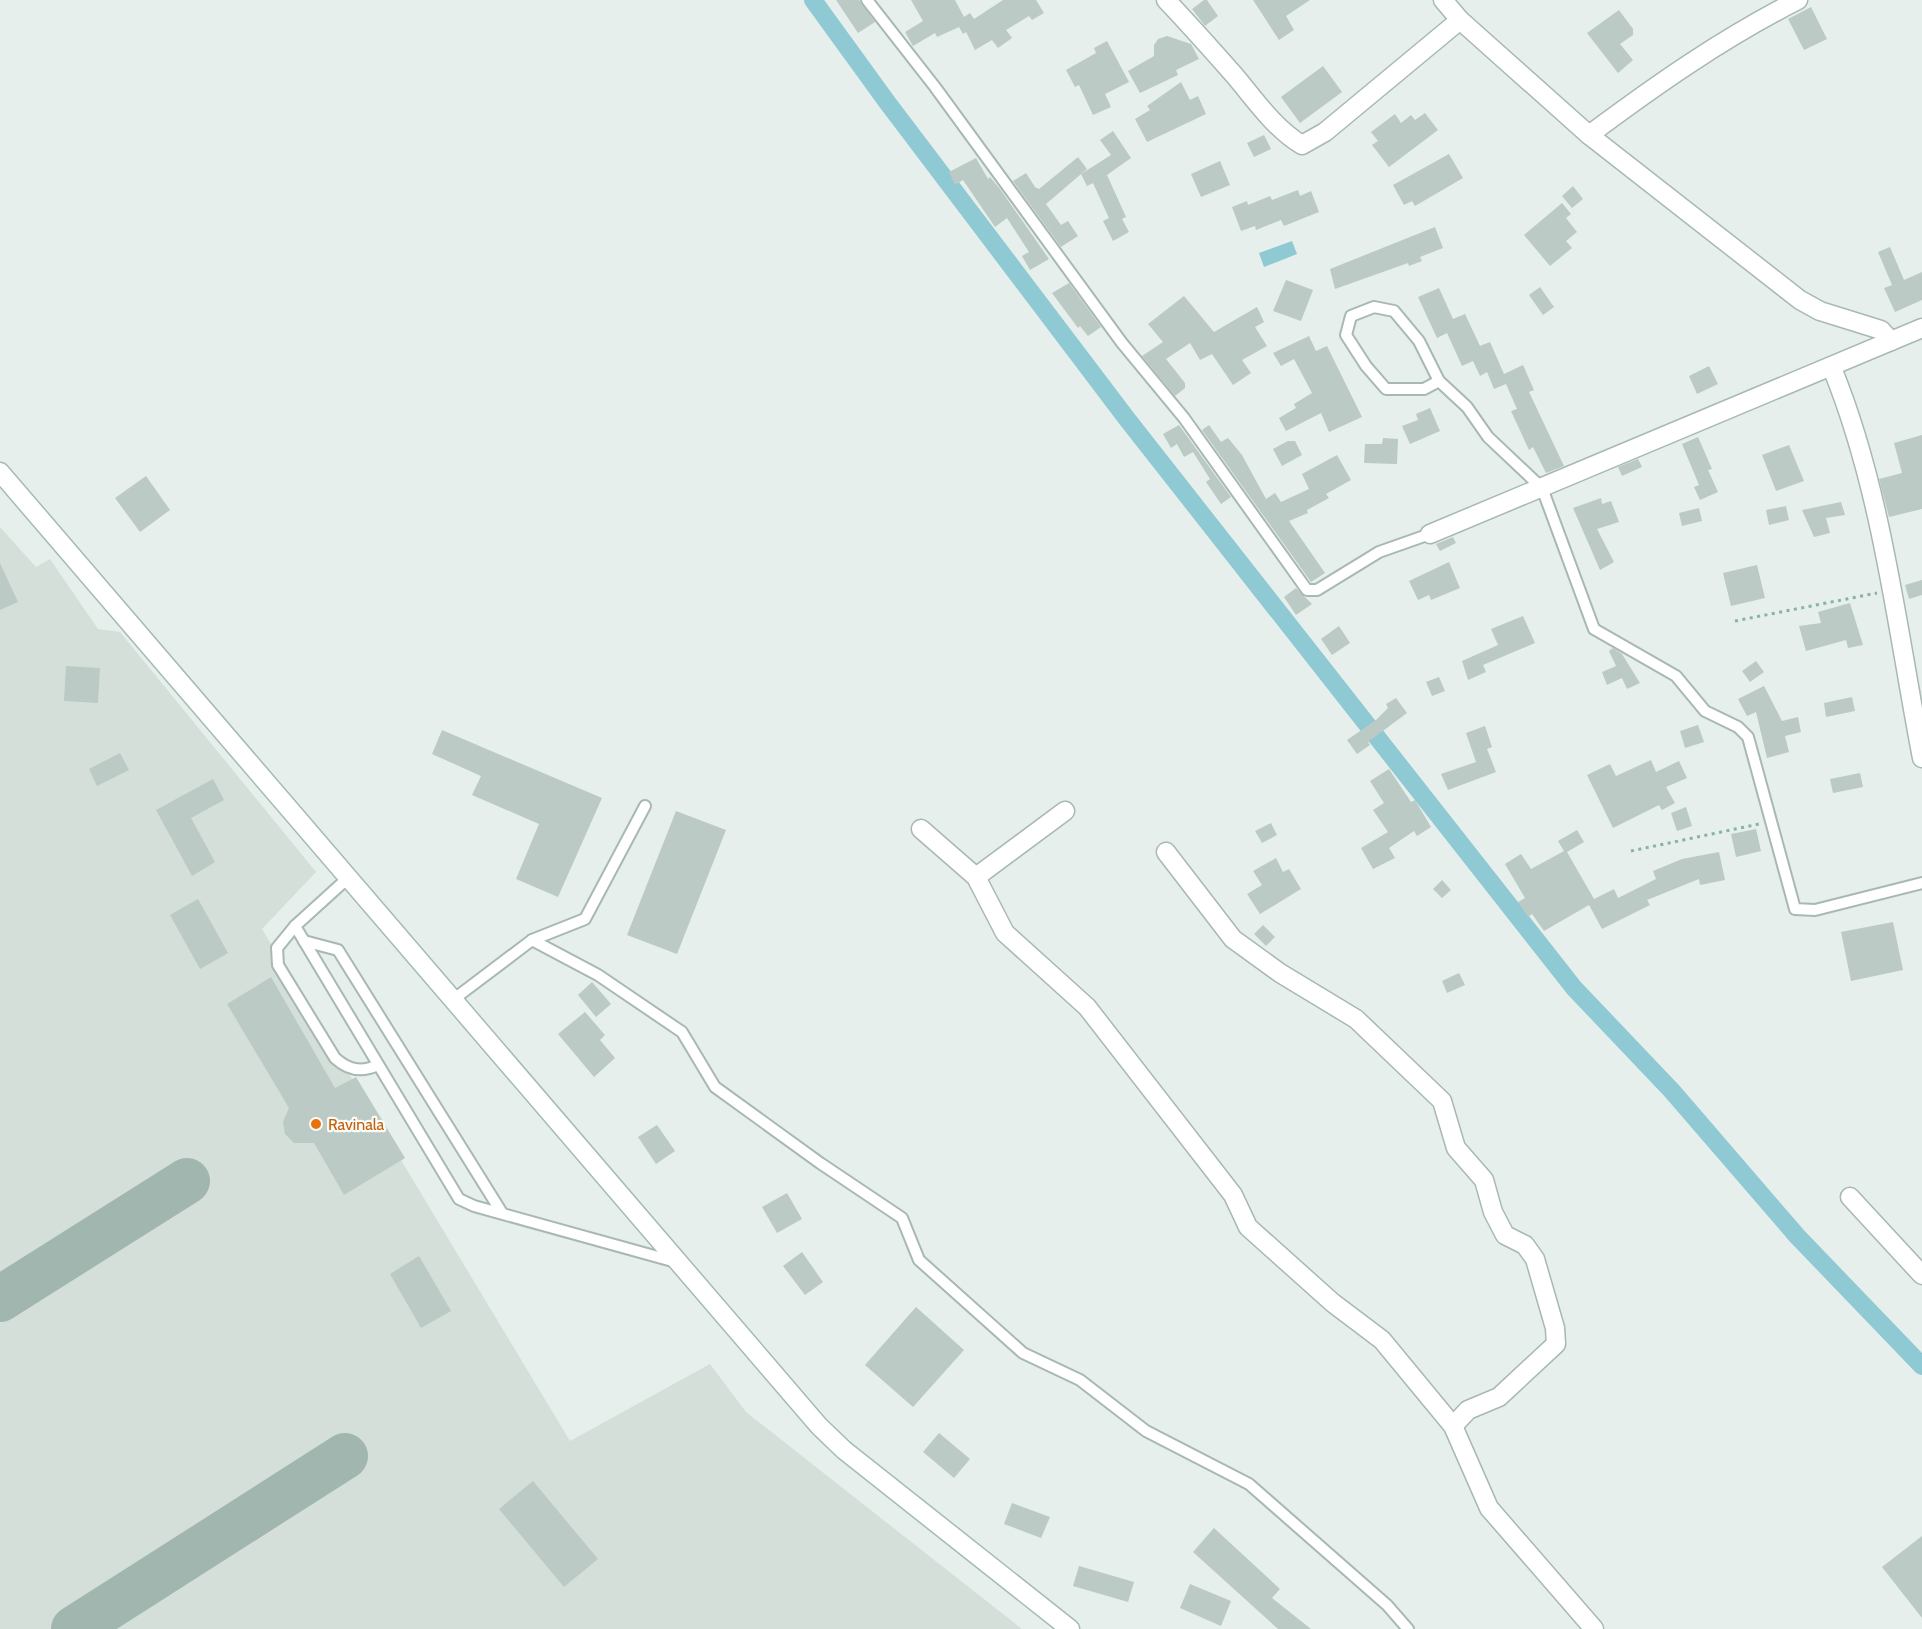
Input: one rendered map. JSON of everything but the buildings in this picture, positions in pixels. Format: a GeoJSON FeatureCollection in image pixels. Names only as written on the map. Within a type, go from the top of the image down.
{"type":"FeatureCollection","features":[{"type":"Feature","properties":{"kind":"street"},"geometry":{"type":"LineString","coordinates":[[1166,0],[1203,38],[1272,120],[1291,139],[1302,145],[1324,132],[1460,20]]}},
{"type":"Feature","properties":{"kind":"street"},"geometry":{"type":"LineString","coordinates":[[1443,0],[1460,20],[1589,135],[1800,300],[1820,311],[1881,330],[1891,341]]}},
{"type":"Feature","properties":{"kind":"street"},"geometry":{"type":"LineString","coordinates":[[1589,135],[1667,77],[1755,22],[1798,0]]}},
{"type":"Feature","properties":{"kind":"street"},"geometry":{"type":"LineString","coordinates":[[1430,534],[1832,368],[1922,328]]}},
{"type":"Feature","properties":{"kind":"street"},"geometry":{"type":"LineString","coordinates":[[1832,368],[1851,415],[1900,630],[1922,758]]}},
{"type":"Feature","properties":{"kind":"street"},"geometry":{"type":"LineString","coordinates":[[0,472],[819,1426],[844,1450],[1070,1629]]}},
{"type":"Feature","properties":{"kind":"street"},"geometry":{"type":"LineString","coordinates":[[976,877],[1065,812]]}},
{"type":"Feature","properties":{"kind":"street"},"geometry":{"type":"LineString","coordinates":[[921,829],[976,877],[1005,933],[1087,1007],[1233,1195],[1248,1227],[1333,1303],[1382,1340],[1453,1426],[1489,1508],[1594,1629]]}},
{"type":"Feature","properties":{"kind":"street"},"geometry":{"type":"LineString","coordinates":[[1166,852],[1233,939],[1280,973],[1356,1019],[1442,1101],[1456,1148],[1484,1180],[1493,1212],[1505,1235],[1525,1245],[1535,1258],[1555,1328],[1556,1344],[1499,1397],[1468,1410],[1453,1426]]}},
{"type":"Feature","properties":{"kind":"street"},"geometry":{"type":"LineString","coordinates":[[1850,1197],[1922,1275]]}},
{"type":"Feature","properties":{"kind":"lane"},"geometry":{"type":"LineString","coordinates":[[867,0],[935,87],[1122,343],[1184,418],[1307,590],[1317,590],[1379,552],[1430,534]]}},
{"type":"Feature","properties":{"kind":"lane"},"geometry":{"type":"LineString","coordinates":[[1439,381],[1424,389],[1386,389],[1366,366],[1346,335],[1351,316],[1374,307],[1394,311],[1419,340],[1439,381],[1467,406],[1488,436],[1542,488],[1594,629],[1676,676],[1705,711],[1738,727],[1748,737],[1795,909],[1815,910],[1922,883]]}},
{"type":"Feature","properties":{"kind":"lane"},"geometry":{"type":"LineString","coordinates":[[454,999],[532,940],[585,919],[645,806]]}},
{"type":"Feature","properties":{"kind":"lane"},"geometry":{"type":"LineString","coordinates":[[349,877],[295,926],[277,948],[278,965],[335,1058],[346,1068],[367,1070],[378,1065]]}},
{"type":"Feature","properties":{"kind":"lane"},"geometry":{"type":"LineString","coordinates":[[295,926],[459,1199],[474,1206],[682,1264]]}},
{"type":"Feature","properties":{"kind":"lane"},"geometry":{"type":"LineString","coordinates":[[532,940],[598,975],[682,1032],[715,1087],[820,1163],[902,1218],[919,1260],[1023,1353],[1080,1380],[1146,1431],[1249,1484],[1387,1605],[1408,1629]]}},
{"type":"Feature","properties":{"kind":"lane"},"geometry":{"type":"LineString","coordinates":[[304,941],[338,950],[502,1214]]}},
{"type":"Feature","properties":{"kind":"path"},"geometry":{"type":"LineString","coordinates":[[1735,621],[1891,590]]}},
{"type":"Feature","properties":{"kind":"path"},"geometry":{"type":"LineString","coordinates":[[1631,851],[1772,821]]}},
{"type":"Feature","properties":{"kind":"shaded area"},"geometry":{"type":"Polygon","coordinates":[[[0,527],[36,567],[50,559],[98,629],[120,632],[316,872],[262,929],[570,1441],[710,1364],[746,1412],[1022,1629],[0,1629],[0,527]]]}},
{"type":"Feature","properties":{"kind":"water"},"geometry":{"type":"Polygon","coordinates":[[[1292,241],[1297,254],[1264,267],[1259,253],[1292,241]]]}},
{"type":"Feature","properties":{"kind":"waterway"},"geometry":{"type":"LineString","coordinates":[[813,0],[887,102],[1127,419],[1574,988],[1672,1091],[1797,1236],[1922,1366]]}},
{"type":"Feature","properties":{"kind":"taxiway"},"geometry":{"type":"LineString","coordinates":[[0,1299],[187,1181]]}},
{"type":"Feature","properties":{"kind":"taxiway"},"geometry":{"type":"LineString","coordinates":[[74,1629],[345,1456]]}},
{"type":"Feature","properties":{"kind":"place","name":"Ravinala"},"geometry":{"type":"Point","coordinates":[316,1124]}}]}
